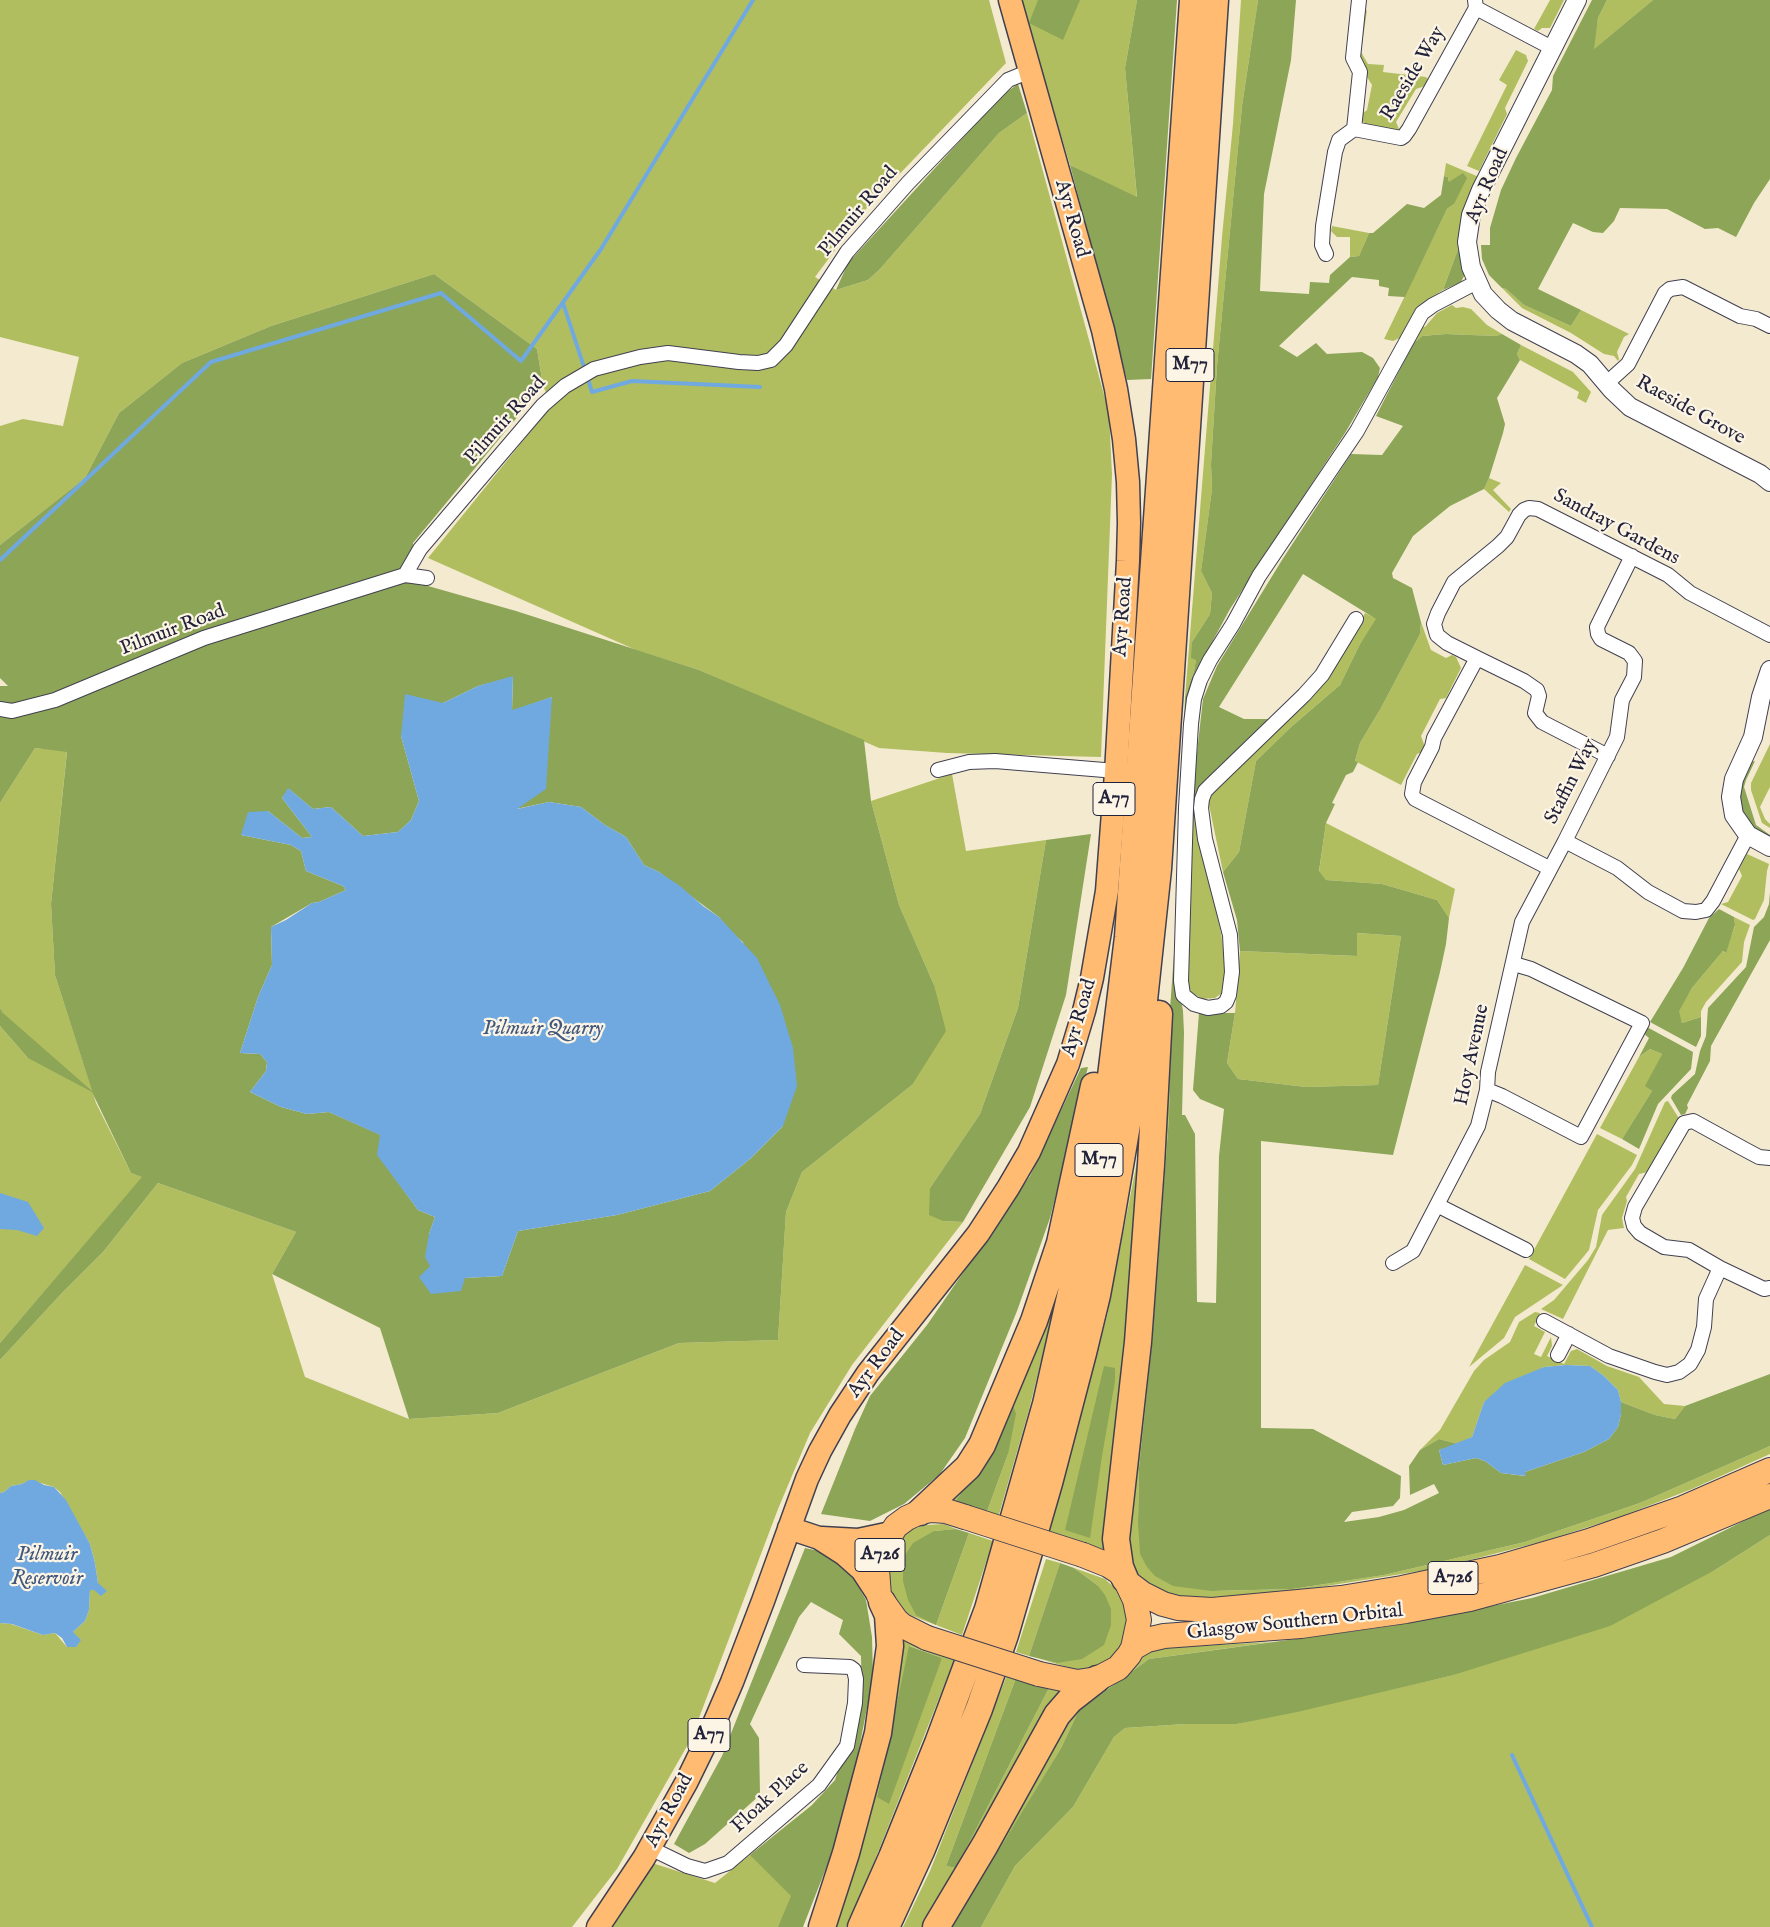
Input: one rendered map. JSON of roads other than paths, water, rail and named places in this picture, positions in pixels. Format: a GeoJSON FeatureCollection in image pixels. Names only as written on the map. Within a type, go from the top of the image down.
{"type":"FeatureCollection","features":[{"type":"Feature","properties":{"kind":"highway","name":"M77"},"geometry":{"type":"LineString","coordinates":[[861,1927],[931,1761],[988,1609],[1046,1404],[1092,1200],[1106,1116],[1128,937],[1193,0]]}},
{"type":"Feature","properties":{"kind":"highway","name":"M77"},"geometry":{"type":"LineString","coordinates":[[886,1927],[925,1842],[979,1709],[1005,1635],[1049,1482],[1091,1319],[1109,1230],[1137,1066],[1158,869],[1215,0]]}},
{"type":"Feature","properties":{"kind":"highway","name":"M77"},"geometry":{"type":"LineString","coordinates":[[920,1512],[968,1467],[982,1445],[1034,1321],[1060,1242],[1074,1183],[1098,1060],[1115,957],[1146,535],[1168,358]]}},
{"type":"Feature","properties":{"kind":"highway","name":"M77"},"geometry":{"type":"LineString","coordinates":[[1126,1580],[1120,1567],[1116,1539],[1138,1342],[1152,1156],[1164,925],[1167,731]]}},
{"type":"Feature","properties":{"kind":"highway","name":"Glasgow Southern Orbital"},"geometry":{"type":"LineString","coordinates":[[1126,1580],[1143,1594],[1163,1604],[1193,1609],[1237,1608],[1308,1602],[1395,1589],[1500,1567],[1589,1541],[1683,1508],[1770,1470]]}},
{"type":"Feature","properties":{"kind":"highway","name":"Glasgow Southern Orbital"},"geometry":{"type":"LineString","coordinates":[[1133,1648],[1147,1640],[1164,1636],[1301,1626],[1372,1617],[1470,1599],[1594,1565],[1672,1537],[1770,1496]]}},
{"type":"Feature","properties":{"kind":"highway","name":"A726"},"geometry":{"type":"LineString","coordinates":[[932,1510],[946,1511],[1083,1556],[1108,1565],[1119,1572],[1126,1580],[1135,1600],[1139,1620],[1133,1648],[1129,1656],[1118,1668],[1096,1679],[1077,1682],[1040,1674],[927,1638],[903,1626],[880,1599],[877,1579],[879,1560],[882,1548],[891,1533],[906,1518],[920,1512],[932,1510]]}},
{"type":"Feature","properties":{"kind":"highway"},"geometry":{"type":"LineString","coordinates":[[822,1927],[846,1853],[878,1734],[890,1646],[888,1615],[880,1599]]}},
{"type":"Feature","properties":{"kind":"highway"},"geometry":{"type":"LineString","coordinates":[[936,1927],[985,1845],[1057,1715],[1070,1700],[1096,1679]]}},
{"type":"Feature","properties":{"kind":"main road","name":"Ayr Road"},"geometry":{"type":"LineString","coordinates":[[598,1927],[650,1848],[707,1740],[756,1619],[817,1458],[840,1415],[868,1374],[961,1257],[992,1213],[1029,1152],[1057,1090],[1084,1011],[1099,945],[1107,891],[1116,772],[1129,523],[1124,440],[1116,389],[1103,330],[1010,0]]}},
{"type":"Feature","properties":{"kind":"main road","name":"A726"},"geometry":{"type":"LineString","coordinates":[[789,1528],[818,1538],[852,1561],[862,1570],[880,1599]]}},
{"type":"Feature","properties":{"kind":"main road","name":"A726"},"geometry":{"type":"LineString","coordinates":[[818,1538],[858,1540],[891,1533]]}},
{"type":"Feature","properties":{"kind":"street","name":"Raeside Way"},"geometry":{"type":"LineString","coordinates":[[1359,0],[1353,58],[1360,72],[1354,129],[1401,138],[1404,136],[1476,4],[1552,48]]}},
{"type":"Feature","properties":{"kind":"street","name":"Ayr Road"},"geometry":{"type":"LineString","coordinates":[[1477,282],[1471,267],[1467,242],[1471,215],[1481,190],[1577,0]]}},
{"type":"Feature","properties":{"kind":"street","name":"Pilmuir Road"},"geometry":{"type":"LineString","coordinates":[[0,709],[12,711],[55,700],[204,638],[405,575],[420,549],[543,405],[565,386],[594,369],[640,357],[668,353],[739,362],[758,363],[771,360],[786,345],[847,252],[908,183],[1008,80],[1030,71]]}},
{"type":"Feature","properties":{"kind":"street"},"geometry":{"type":"LineString","coordinates":[[1326,254],[1322,244],[1323,226],[1335,152],[1339,140],[1354,129]]}},
{"type":"Feature","properties":{"kind":"street"},"geometry":{"type":"LineString","coordinates":[[1356,619],[1322,675],[1304,695],[1212,784],[1202,799],[1201,814],[1205,839],[1230,935],[1232,972],[1226,1002],[1221,1006],[1208,1008],[1194,1004],[1183,995],[1181,981],[1186,808],[1191,724],[1194,699],[1200,680],[1260,576],[1358,431],[1422,313],[1433,305],[1477,282]]}},
{"type":"Feature","properties":{"kind":"street","name":"Raeside Grove"},"geometry":{"type":"LineString","coordinates":[[1477,282],[1483,294],[1498,310],[1512,321],[1590,364],[1630,406],[1760,474],[1770,482]]}},
{"type":"Feature","properties":{"kind":"street"},"geometry":{"type":"LineString","coordinates":[[1607,383],[1628,364],[1665,293],[1670,289],[1683,287],[1740,316],[1756,319],[1770,326]]}},
{"type":"Feature","properties":{"kind":"street","name":"Sandray Gardens"},"geometry":{"type":"LineString","coordinates":[[1477,658],[1447,643],[1436,635],[1434,624],[1454,582],[1498,546],[1519,516],[1524,510],[1529,508],[1543,510],[1632,556],[1668,575],[1690,593],[1770,635]]}},
{"type":"Feature","properties":{"kind":"street","name":"Staffin Way"},"geometry":{"type":"LineString","coordinates":[[1632,556],[1597,627],[1601,639],[1629,653],[1635,662],[1634,677],[1622,700],[1617,737],[1565,841],[1617,868],[1648,892],[1683,910],[1696,912],[1706,910],[1713,901],[1748,835]]}},
{"type":"Feature","properties":{"kind":"street"},"geometry":{"type":"LineString","coordinates":[[405,575],[427,578]]}},
{"type":"Feature","properties":{"kind":"street"},"geometry":{"type":"LineString","coordinates":[[1549,868],[1415,799],[1412,794],[1414,782],[1432,747],[1434,738],[1477,658],[1524,681],[1537,690],[1539,696],[1535,714],[1542,722],[1608,756]]}},
{"type":"Feature","properties":{"kind":"street"},"geometry":{"type":"LineString","coordinates":[[1770,670],[1761,697],[1753,737],[1732,788],[1731,797],[1734,815],[1748,835],[1770,847]]}},
{"type":"Feature","properties":{"kind":"street"},"geometry":{"type":"LineString","coordinates":[[938,770],[969,762],[995,761],[1116,772]]}},
{"type":"Feature","properties":{"kind":"street","name":"Hoy Avenue"},"geometry":{"type":"LineString","coordinates":[[1393,1263],[1413,1251],[1478,1126],[1487,1090],[1488,1072],[1514,964],[1516,941],[1522,922],[1565,841]]}},
{"type":"Feature","properties":{"kind":"street"},"geometry":{"type":"LineString","coordinates":[[1487,1090],[1581,1137],[1642,1023],[1531,969],[1514,964]]}},
{"type":"Feature","properties":{"kind":"street"},"geometry":{"type":"LineString","coordinates":[[1770,1158],[1759,1157],[1693,1121],[1684,1123],[1635,1207],[1632,1218],[1634,1226],[1640,1233],[1664,1247],[1689,1250],[1720,1268],[1764,1289],[1770,1288]]}},
{"type":"Feature","properties":{"kind":"street"},"geometry":{"type":"LineString","coordinates":[[1437,1205],[1526,1250]]}},
{"type":"Feature","properties":{"kind":"street"},"geometry":{"type":"LineString","coordinates":[[1544,1321],[1609,1356],[1667,1375],[1679,1372],[1690,1364],[1698,1350],[1704,1327],[1706,1299],[1720,1268]]}},
{"type":"Feature","properties":{"kind":"street"},"geometry":{"type":"LineString","coordinates":[[1558,1354],[1569,1334]]}},
{"type":"Feature","properties":{"kind":"street","name":"Floak Place"},"geometry":{"type":"LineString","coordinates":[[650,1848],[687,1866],[705,1871],[728,1863],[819,1785],[847,1746],[855,1703],[856,1679],[854,1670],[850,1667],[804,1665]]}},
{"type":"Feature","properties":{"kind":"water","name":"Pilmuir Quarry"},"geometry":{"type":"Polygon","coordinates":[[[513,676],[512,710],[552,697],[546,789],[517,809],[549,802],[581,807],[605,825],[626,837],[644,865],[659,872],[680,886],[719,917],[757,958],[780,1005],[793,1048],[797,1086],[783,1126],[750,1159],[710,1191],[617,1215],[518,1231],[502,1276],[465,1278],[461,1291],[431,1294],[419,1277],[430,1266],[425,1257],[429,1234],[435,1217],[418,1210],[377,1155],[380,1135],[329,1112],[307,1114],[281,1107],[250,1092],[266,1071],[267,1062],[260,1054],[240,1053],[258,997],[272,965],[271,927],[286,920],[312,903],[319,902],[346,890],[343,886],[306,871],[301,851],[291,845],[241,835],[248,812],[268,811],[302,838],[312,837],[282,798],[288,788],[313,809],[331,807],[363,836],[398,832],[411,820],[419,801],[401,736],[405,694],[443,703],[478,686],[513,676]]]}},
{"type":"Feature","properties":{"kind":"water"},"geometry":{"type":"Polygon","coordinates":[[[0,1193],[28,1202],[44,1228],[37,1236],[17,1230],[0,1229],[0,1193]]]}},
{"type":"Feature","properties":{"kind":"water"},"geometry":{"type":"Polygon","coordinates":[[[1566,1365],[1590,1366],[1604,1376],[1618,1390],[1621,1414],[1618,1427],[1609,1439],[1584,1452],[1525,1472],[1526,1476],[1501,1473],[1485,1461],[1476,1458],[1443,1465],[1439,1450],[1472,1437],[1484,1402],[1505,1383],[1544,1367],[1566,1365]]]}},
{"type":"Feature","properties":{"kind":"water","name":"Pilmuir Reservoir"},"geometry":{"type":"Polygon","coordinates":[[[29,1480],[35,1480],[44,1485],[54,1487],[66,1500],[90,1544],[98,1583],[107,1591],[101,1596],[94,1590],[90,1590],[89,1610],[85,1621],[73,1632],[81,1640],[76,1647],[67,1647],[62,1638],[55,1633],[43,1635],[12,1624],[0,1623],[0,1493],[11,1486],[22,1484],[29,1480]]]}},
{"type":"Feature","properties":{"kind":"waterway"},"geometry":{"type":"LineString","coordinates":[[0,560],[211,362],[441,293],[521,361],[601,249],[753,0]]}},
{"type":"Feature","properties":{"kind":"waterway"},"geometry":{"type":"LineString","coordinates":[[563,303],[585,370]]}},
{"type":"Feature","properties":{"kind":"waterway"},"geometry":{"type":"LineString","coordinates":[[587,376],[592,392],[632,381],[760,387]]}},
{"type":"Feature","properties":{"kind":"waterway"},"geometry":{"type":"LineString","coordinates":[[1512,1755],[1592,1927]]}}]}
